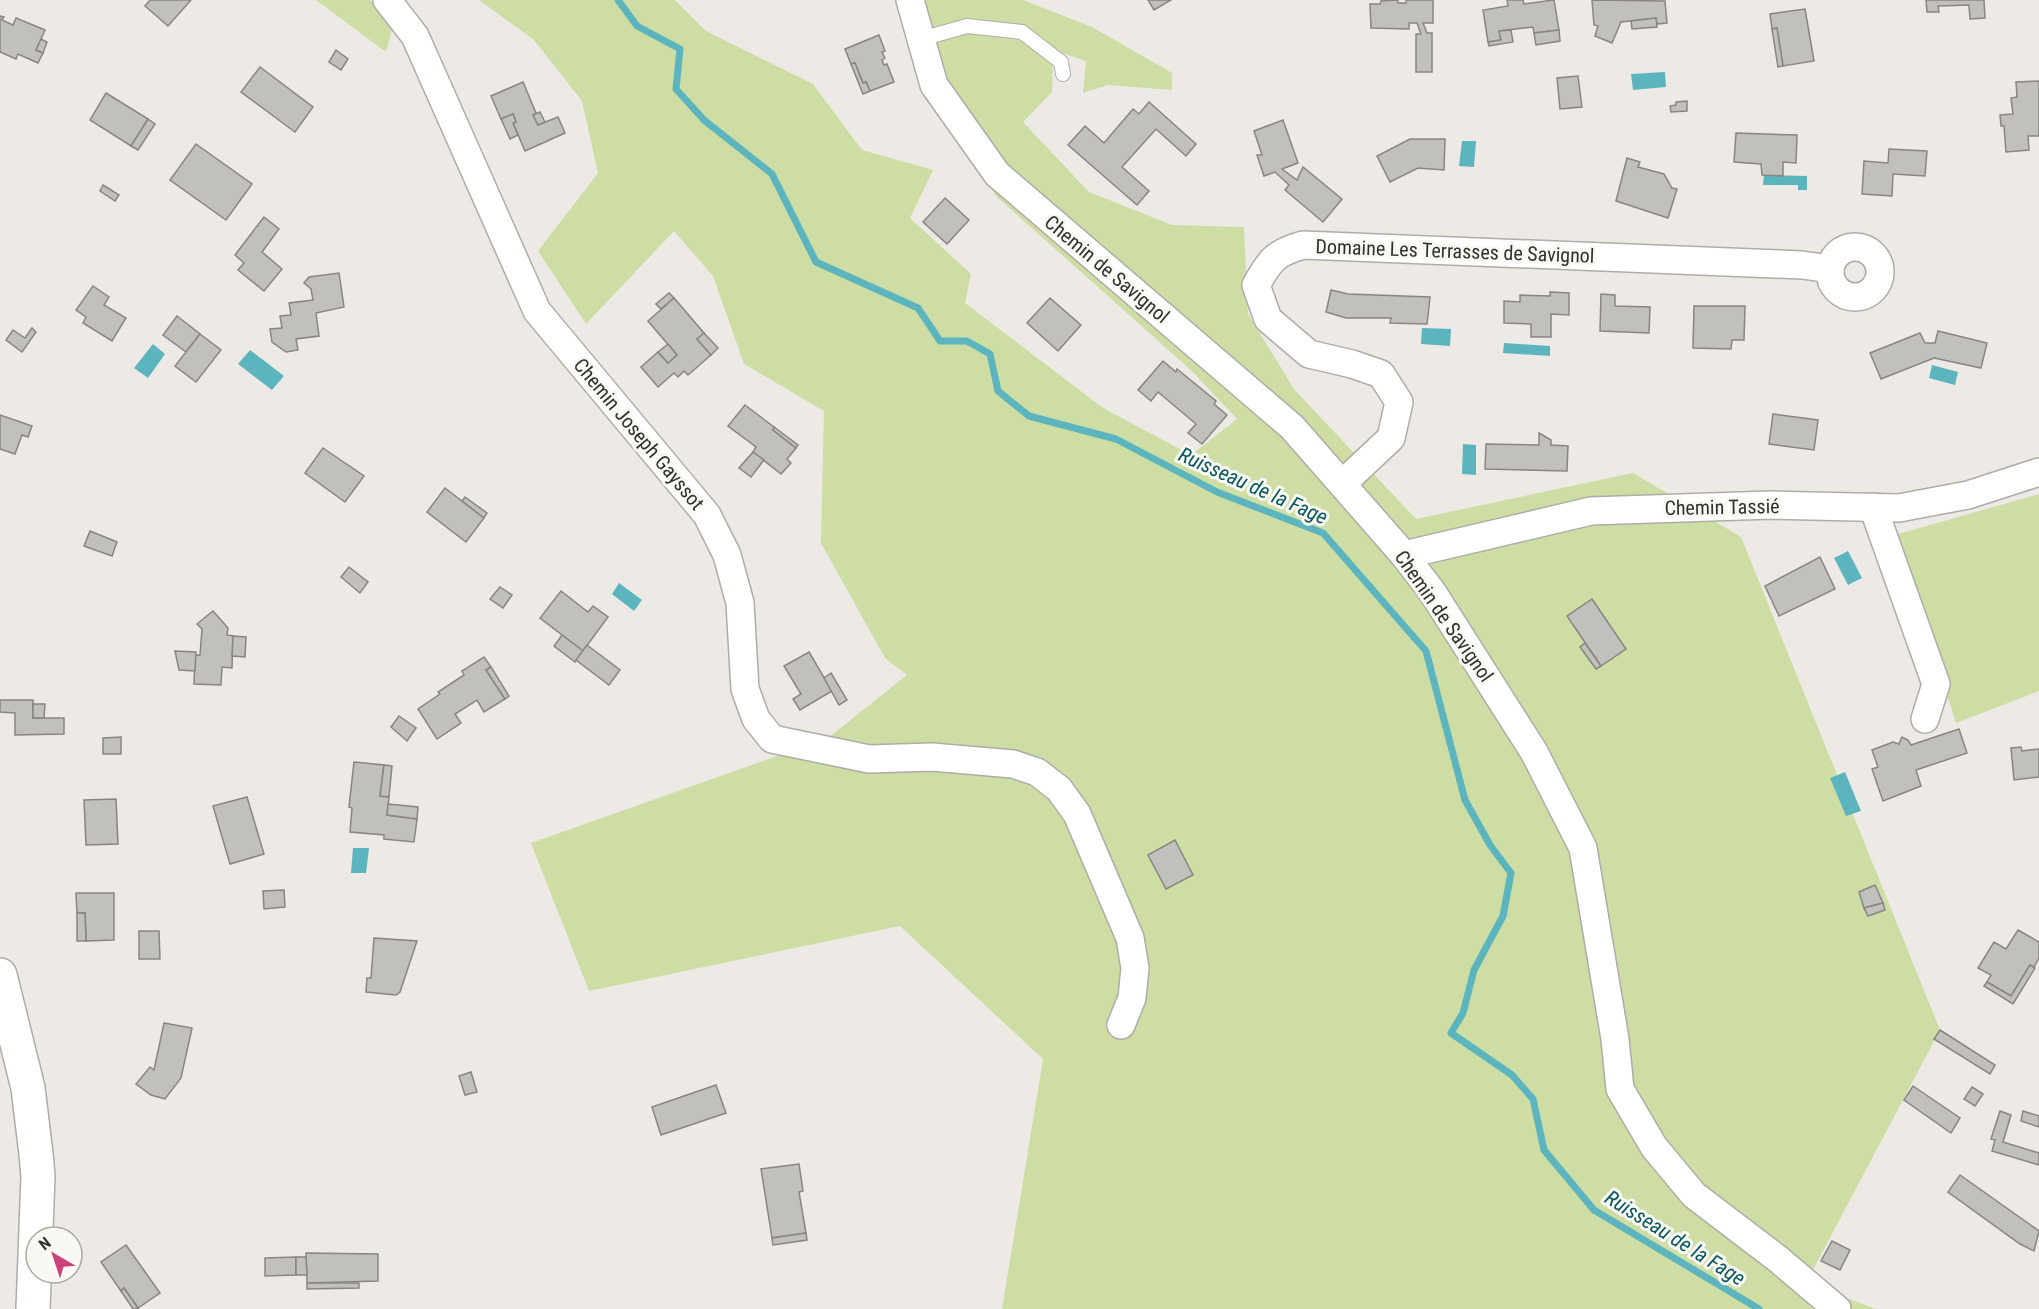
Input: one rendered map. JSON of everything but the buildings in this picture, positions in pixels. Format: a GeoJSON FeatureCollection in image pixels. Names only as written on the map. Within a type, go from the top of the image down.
{"type":"FeatureCollection","features":[{"type":"Feature","properties":{"kind":"street","name":"Chemin Joseph Gayssot"},"geometry":{"type":"LineString","coordinates":[[387,0],[415,36],[537,311],[707,515],[727,555],[740,603],[745,689],[756,719],[772,739],[870,759],[932,757],[1012,764],[1037,772],[1059,789],[1077,814],[1130,938],[1135,968],[1132,998],[1121,1025]]}},
{"type":"Feature","properties":{"kind":"street","name":"Chemin de Savignol"},"geometry":{"type":"LineString","coordinates":[[910,0],[934,85],[997,174],[1292,427],[1404,555],[1433,593],[1534,752],[1583,848],[1615,1039],[1620,1089],[1654,1147],[1694,1195],[1778,1259],[1838,1309]]}},
{"type":"Feature","properties":{"kind":"street","name":"Domaine Les Terrasses de Savignol"},"geometry":{"type":"LineString","coordinates":[[1342,484],[1391,438],[1399,402],[1381,374],[1352,364],[1309,354],[1268,319],[1256,285],[1268,264],[1284,250],[1303,245],[1802,265],[1830,269]]}},
{"type":"Feature","properties":{"kind":"street","name":"Chemin Tassié"},"geometry":{"type":"LineString","coordinates":[[1404,555],[1591,511],[1772,505],[1899,508],[1968,495],[2039,472]]}},
{"type":"Feature","properties":{"kind":"street"},"geometry":{"type":"LineString","coordinates":[[1873,507],[1936,684],[1925,719]]}},
{"type":"Feature","properties":{"kind":"street"},"geometry":{"type":"LineString","coordinates":[[0,975],[28,1088],[36,1154],[38,1176],[33,1309]]}},
{"type":"Feature","properties":{"kind":"lane"},"geometry":{"type":"LineString","coordinates":[[921,39],[967,26],[1022,32],[1061,62],[1063,74]]}},
{"type":"Feature","properties":{"kind":"green space"},"geometry":{"type":"Polygon","coordinates":[[[316,0],[370,0],[393,26],[386,52],[316,0]]]}},
{"type":"Feature","properties":{"kind":"green space"},"geometry":{"type":"Polygon","coordinates":[[[479,0],[675,0],[706,31],[813,84],[862,150],[933,170],[910,218],[971,274],[965,303],[1103,408],[1191,455],[1237,419],[1193,372],[997,197],[943,116],[915,0],[1023,0],[1092,27],[1172,73],[1172,90],[1108,85],[1083,93],[1086,61],[1053,50],[1052,92],[1023,122],[1089,192],[1172,225],[1244,227],[1248,314],[1294,389],[1416,519],[1633,473],[1741,537],[1940,1030],[1806,1283],[1876,1309],[1002,1309],[1043,1059],[900,926],[589,991],[531,843],[828,738],[907,675],[885,658],[821,543],[824,411],[744,364],[713,276],[674,231],[586,324],[538,251],[598,173],[582,101],[534,40],[479,0]]]}},
{"type":"Feature","properties":{"kind":"green space"},"geometry":{"type":"Polygon","coordinates":[[[2039,494],[2039,691],[1956,723],[1895,535],[2039,494]]]}},
{"type":"Feature","properties":{"kind":"water"},"geometry":{"type":"Polygon","coordinates":[[[1665,72],[1666,87],[1633,90],[1631,74],[1665,72]]]}},
{"type":"Feature","properties":{"kind":"water"},"geometry":{"type":"Polygon","coordinates":[[[1462,141],[1476,141],[1474,167],[1459,166],[1462,141]]]}},
{"type":"Feature","properties":{"kind":"water"},"geometry":{"type":"Polygon","coordinates":[[[1764,175],[1807,176],[1807,190],[1798,190],[1798,185],[1763,185],[1764,175]]]}},
{"type":"Feature","properties":{"kind":"water"},"geometry":{"type":"Polygon","coordinates":[[[1422,328],[1451,329],[1450,346],[1421,344],[1422,328]]]}},
{"type":"Feature","properties":{"kind":"water"},"geometry":{"type":"Polygon","coordinates":[[[1504,343],[1550,346],[1550,356],[1503,353],[1504,343]]]}},
{"type":"Feature","properties":{"kind":"water"},"geometry":{"type":"Polygon","coordinates":[[[153,344],[165,354],[148,378],[134,368],[153,344]]]}},
{"type":"Feature","properties":{"kind":"water"},"geometry":{"type":"Polygon","coordinates":[[[250,350],[284,376],[272,390],[238,364],[250,350]]]}},
{"type":"Feature","properties":{"kind":"water"},"geometry":{"type":"Polygon","coordinates":[[[1932,365],[1958,372],[1955,385],[1929,378],[1932,365]]]}},
{"type":"Feature","properties":{"kind":"water"},"geometry":{"type":"Polygon","coordinates":[[[1463,444],[1476,445],[1476,475],[1462,474],[1463,444]]]}},
{"type":"Feature","properties":{"kind":"water"},"geometry":{"type":"Polygon","coordinates":[[[1848,551],[1862,578],[1848,585],[1834,558],[1848,551]]]}},
{"type":"Feature","properties":{"kind":"water"},"geometry":{"type":"Polygon","coordinates":[[[619,583],[642,600],[634,611],[612,594],[619,583]]]}},
{"type":"Feature","properties":{"kind":"water"},"geometry":{"type":"Polygon","coordinates":[[[1845,772],[1861,811],[1846,816],[1830,778],[1845,772]]]}},
{"type":"Feature","properties":{"kind":"water"},"geometry":{"type":"Polygon","coordinates":[[[353,848],[369,848],[366,873],[351,873],[353,848]]]}},
{"type":"Feature","properties":{"kind":"waterway","name":"Ruisseau de la Fage"},"geometry":{"type":"LineString","coordinates":[[618,0],[637,26],[680,49],[676,89],[704,120],[772,174],[816,262],[918,308],[940,341],[967,341],[990,354],[998,391],[1029,416],[1116,439],[1217,492],[1323,533],[1426,651],[1465,800],[1490,845],[1511,873],[1503,916],[1474,970],[1463,1013],[1451,1033],[1512,1075],[1533,1099],[1544,1150],[1594,1210],[1759,1309]]}}]}
